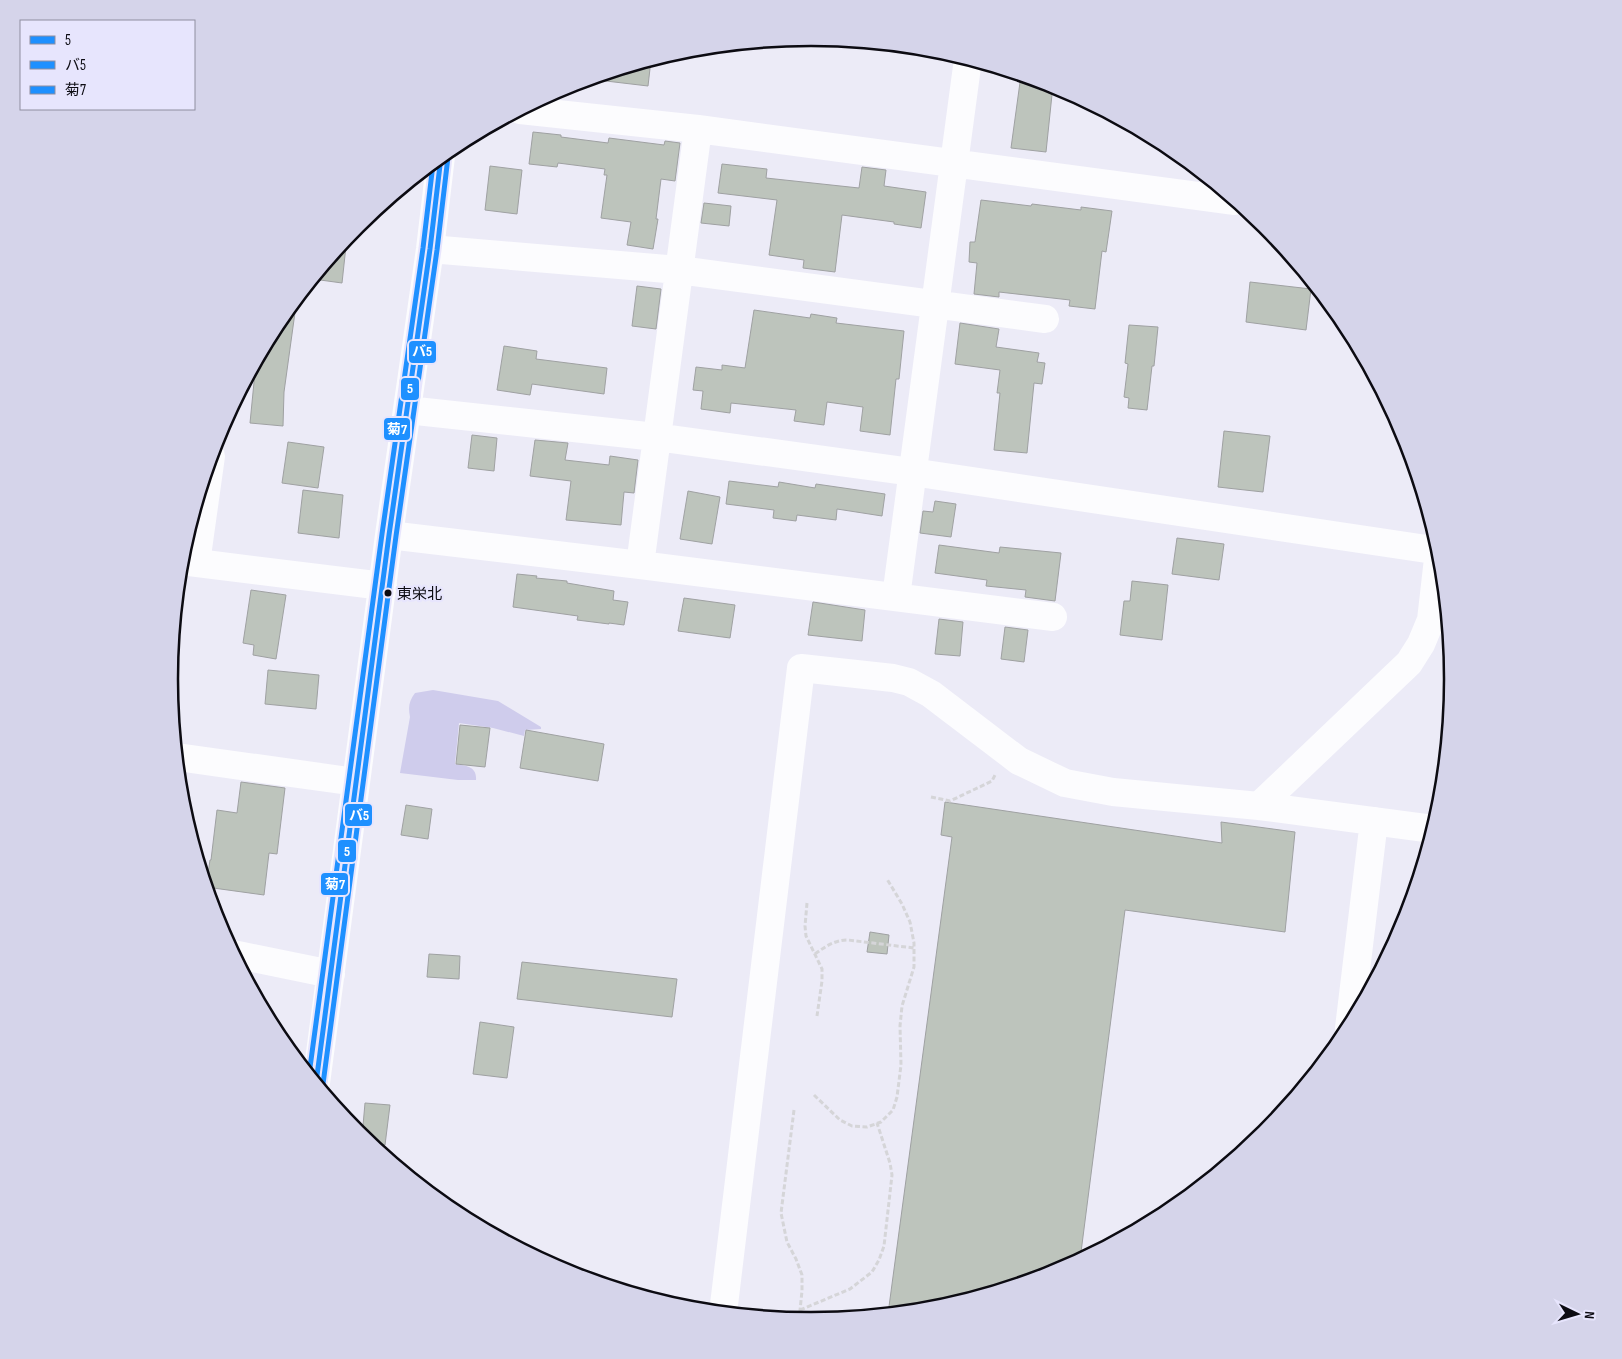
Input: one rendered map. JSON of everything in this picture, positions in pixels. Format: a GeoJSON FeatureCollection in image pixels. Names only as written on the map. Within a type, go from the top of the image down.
{"type":"FeatureCollection","features":[{"type":"Feature","properties":{"kind":"street"},"geometry":{"type":"LineString","coordinates":[[896,597],[967,66]]}},
{"type":"Feature","properties":{"kind":"street"},"geometry":{"type":"LineString","coordinates":[[532,111],[698,129],[1225,200]]}},
{"type":"Feature","properties":{"kind":"street"},"geometry":{"type":"LineString","coordinates":[[640,564],[698,129]]}},
{"type":"Feature","properties":{"kind":"street"},"geometry":{"type":"LineString","coordinates":[[317,1075],[382,586],[430,249],[434,171]]}},
{"type":"Feature","properties":{"kind":"street"},"geometry":{"type":"LineString","coordinates":[[430,249],[680,270],[1045,319]]}},
{"type":"Feature","properties":{"kind":"street"},"geometry":{"type":"LineString","coordinates":[[407,410],[656,437],[912,472],[1430,549]]}},
{"type":"Feature","properties":{"kind":"street"},"geometry":{"type":"LineString","coordinates":[[389,535],[640,564],[1053,616]]}},
{"type":"Feature","properties":{"kind":"street"},"geometry":{"type":"LineString","coordinates":[[189,562],[382,586]]}},
{"type":"Feature","properties":{"kind":"street"},"geometry":{"type":"LineString","coordinates":[[1259,806],[1409,663],[1431,620],[1436,578]]}},
{"type":"Feature","properties":{"kind":"street"},"geometry":{"type":"LineString","coordinates":[[724,1306],[801,668],[893,678],[909,682],[930,694],[1019,761],[1065,783],[1113,792],[1259,806],[1427,827]]}},
{"type":"Feature","properties":{"kind":"street"},"geometry":{"type":"LineString","coordinates":[[183,758],[356,782]]}},
{"type":"Feature","properties":{"kind":"street"},"geometry":{"type":"LineString","coordinates":[[1351,1009],[1374,821]]}},
{"type":"Feature","properties":{"kind":"street"},"geometry":{"type":"LineString","coordinates":[[241,956],[331,974]]}},
{"type":"Feature","properties":{"kind":"path"},"geometry":{"type":"LineString","coordinates":[[931,797],[950,800],[992,781],[1010,755]]}},
{"type":"Feature","properties":{"kind":"path"},"geometry":{"type":"LineString","coordinates":[[814,1095],[840,1120],[852,1126],[867,1127],[882,1122],[893,1110],[897,1097],[901,1065],[900,1026],[902,1006],[914,967],[914,948],[910,922],[902,904],[887,880]]}},
{"type":"Feature","properties":{"kind":"path"},"geometry":{"type":"LineString","coordinates":[[807,903],[806,936],[822,969],[822,981],[816,1016]]}},
{"type":"Feature","properties":{"kind":"path"},"geometry":{"type":"LineString","coordinates":[[815,954],[838,940],[914,948]]}},
{"type":"Feature","properties":{"kind":"path"},"geometry":{"type":"LineString","coordinates":[[794,1110],[781,1213],[788,1242],[802,1275],[800,1310],[850,1289],[872,1272],[879,1260],[884,1246],[892,1175],[888,1154],[877,1123]]}},
{"type":"Feature","properties":{"kind":"shaded area"},"geometry":{"type":"Polygon","coordinates":[[[433,690],[498,701],[541,727],[541,729],[525,730],[524,736],[493,728],[459,723],[455,764],[473,769],[476,780],[458,780],[400,773],[410,717],[410,701],[415,693],[433,690]]]}},
{"type":"Feature","properties":{"kind":"building"},"geometry":{"type":"Polygon","coordinates":[[[650,67],[648,86],[605,81],[650,67]]]}},
{"type":"Feature","properties":{"kind":"building"},"geometry":{"type":"Polygon","coordinates":[[[1020,82],[1052,94],[1046,152],[1011,148],[1020,82]]]}},
{"type":"Feature","properties":{"kind":"building"},"geometry":{"type":"Polygon","coordinates":[[[533,132],[608,143],[609,138],[664,145],[665,141],[680,143],[675,181],[661,179],[656,219],[658,219],[653,249],[627,245],[631,222],[601,218],[607,175],[604,175],[605,169],[558,163],[557,167],[529,164],[533,132]]]}},
{"type":"Feature","properties":{"kind":"building"},"geometry":{"type":"Polygon","coordinates":[[[722,164],[767,169],[766,178],[859,188],[862,167],[886,170],[884,186],[926,192],[921,228],[894,224],[894,222],[842,215],[835,272],[803,268],[804,260],[769,255],[777,200],[718,193],[722,164]]]}},
{"type":"Feature","properties":{"kind":"building"},"geometry":{"type":"Polygon","coordinates":[[[490,166],[522,170],[517,214],[485,210],[490,166]]]}},
{"type":"Feature","properties":{"kind":"building"},"geometry":{"type":"Polygon","coordinates":[[[981,200],[1031,206],[1032,204],[1081,210],[1081,207],[1112,211],[1106,252],[1102,251],[1095,309],[1069,306],[1070,300],[999,292],[999,297],[974,294],[977,263],[969,262],[970,242],[975,242],[981,200]]]}},
{"type":"Feature","properties":{"kind":"building"},"geometry":{"type":"Polygon","coordinates":[[[704,203],[731,206],[729,226],[701,223],[704,203]]]}},
{"type":"Feature","properties":{"kind":"building"},"geometry":{"type":"Polygon","coordinates":[[[346,251],[342,283],[320,280],[346,251]]]}},
{"type":"Feature","properties":{"kind":"building"},"geometry":{"type":"Polygon","coordinates":[[[1250,282],[1309,289],[1311,291],[1306,330],[1246,322],[1250,282]]]}},
{"type":"Feature","properties":{"kind":"building"},"geometry":{"type":"Polygon","coordinates":[[[637,286],[661,289],[656,329],[632,326],[637,286]]]}},
{"type":"Feature","properties":{"kind":"building"},"geometry":{"type":"Polygon","coordinates":[[[754,310],[810,318],[811,314],[837,318],[836,323],[904,331],[899,379],[896,379],[890,435],[860,431],[863,407],[827,402],[824,425],[794,421],[796,410],[731,403],[730,413],[701,409],[703,391],[693,390],[696,367],[722,370],[722,365],[745,368],[754,310]]]}},
{"type":"Feature","properties":{"kind":"building"},"geometry":{"type":"Polygon","coordinates":[[[295,313],[284,392],[283,426],[250,423],[254,379],[295,313]]]}},
{"type":"Feature","properties":{"kind":"building"},"geometry":{"type":"Polygon","coordinates":[[[960,323],[999,329],[996,347],[1039,353],[1037,362],[1045,363],[1042,384],[1034,383],[1027,453],[994,450],[1000,393],[997,393],[1000,370],[955,364],[960,323]]]}},
{"type":"Feature","properties":{"kind":"building"},"geometry":{"type":"Polygon","coordinates":[[[1129,325],[1158,327],[1147,410],[1128,408],[1129,398],[1124,397],[1128,364],[1125,363],[1129,325]]]}},
{"type":"Feature","properties":{"kind":"building"},"geometry":{"type":"Polygon","coordinates":[[[504,346],[537,351],[536,359],[607,368],[604,394],[532,384],[530,395],[497,390],[504,346]]]}},
{"type":"Feature","properties":{"kind":"building"},"geometry":{"type":"Polygon","coordinates":[[[1224,431],[1270,436],[1263,492],[1218,487],[1224,431]]]}},
{"type":"Feature","properties":{"kind":"building"},"geometry":{"type":"Polygon","coordinates":[[[472,435],[497,438],[494,471],[468,468],[472,435]]]}},
{"type":"Feature","properties":{"kind":"building"},"geometry":{"type":"Polygon","coordinates":[[[535,440],[568,443],[565,460],[609,465],[610,456],[638,460],[634,493],[624,492],[621,525],[566,520],[571,481],[530,476],[535,440]]]}},
{"type":"Feature","properties":{"kind":"building"},"geometry":{"type":"Polygon","coordinates":[[[288,442],[324,447],[318,488],[282,483],[288,442]]]}},
{"type":"Feature","properties":{"kind":"building"},"geometry":{"type":"Polygon","coordinates":[[[729,481],[778,487],[779,482],[815,488],[816,484],[885,494],[882,516],[837,509],[836,520],[797,515],[796,521],[773,518],[774,510],[726,504],[729,481]]]}},
{"type":"Feature","properties":{"kind":"building"},"geometry":{"type":"Polygon","coordinates":[[[303,490],[343,495],[339,538],[298,533],[303,490]]]}},
{"type":"Feature","properties":{"kind":"building"},"geometry":{"type":"Polygon","coordinates":[[[688,491],[720,497],[712,544],[680,539],[688,491]]]}},
{"type":"Feature","properties":{"kind":"building"},"geometry":{"type":"Polygon","coordinates":[[[935,501],[956,504],[951,537],[920,533],[923,511],[933,512],[935,501]]]}},
{"type":"Feature","properties":{"kind":"building"},"geometry":{"type":"Polygon","coordinates":[[[1177,538],[1224,544],[1219,580],[1172,574],[1177,538]]]}},
{"type":"Feature","properties":{"kind":"building"},"geometry":{"type":"Polygon","coordinates":[[[939,545],[999,553],[1000,547],[1061,553],[1055,601],[1025,597],[1026,590],[986,586],[987,580],[935,573],[939,545]]]}},
{"type":"Feature","properties":{"kind":"building"},"geometry":{"type":"Polygon","coordinates":[[[517,574],[567,581],[567,583],[614,591],[613,600],[628,602],[624,625],[577,620],[578,616],[513,607],[517,574]]]}},
{"type":"Feature","properties":{"kind":"building"},"geometry":{"type":"Polygon","coordinates":[[[1132,581],[1168,585],[1162,640],[1120,635],[1124,601],[1130,601],[1132,581]]]}},
{"type":"Feature","properties":{"kind":"building"},"geometry":{"type":"Polygon","coordinates":[[[251,590],[286,595],[276,659],[253,655],[254,645],[243,643],[251,590]]]}},
{"type":"Feature","properties":{"kind":"building"},"geometry":{"type":"Polygon","coordinates":[[[684,598],[735,605],[730,638],[678,631],[684,598]]]}},
{"type":"Feature","properties":{"kind":"building"},"geometry":{"type":"Polygon","coordinates":[[[813,602],[865,610],[862,641],[808,635],[813,602]]]}},
{"type":"Feature","properties":{"kind":"building"},"geometry":{"type":"Polygon","coordinates":[[[939,619],[963,622],[960,656],[935,654],[939,619]]]}},
{"type":"Feature","properties":{"kind":"building"},"geometry":{"type":"Polygon","coordinates":[[[1005,627],[1028,630],[1024,662],[1001,659],[1005,627]]]}},
{"type":"Feature","properties":{"kind":"building"},"geometry":{"type":"Polygon","coordinates":[[[268,670],[319,675],[316,709],[265,704],[268,670]]]}},
{"type":"Feature","properties":{"kind":"building"},"geometry":{"type":"Polygon","coordinates":[[[460,725],[490,728],[485,767],[456,764],[460,725]]]}},
{"type":"Feature","properties":{"kind":"building"},"geometry":{"type":"Polygon","coordinates":[[[526,730],[604,744],[598,781],[520,768],[526,730]]]}},
{"type":"Feature","properties":{"kind":"building"},"geometry":{"type":"Polygon","coordinates":[[[241,782],[285,788],[277,854],[269,853],[264,895],[213,888],[211,883],[208,873],[217,810],[237,813],[241,782]]]}},
{"type":"Feature","properties":{"kind":"building"},"geometry":{"type":"Polygon","coordinates":[[[945,802],[1222,843],[1221,822],[1295,832],[1285,932],[1125,910],[1081,1252],[1053,1265],[975,1291],[935,1301],[889,1307],[952,837],[941,835],[945,802]]]}},
{"type":"Feature","properties":{"kind":"building"},"geometry":{"type":"Polygon","coordinates":[[[406,805],[432,809],[428,839],[401,835],[406,805]]]}},
{"type":"Feature","properties":{"kind":"building"},"geometry":{"type":"Polygon","coordinates":[[[870,932],[889,935],[887,954],[867,952],[870,932]]]}},
{"type":"Feature","properties":{"kind":"building"},"geometry":{"type":"Polygon","coordinates":[[[429,954],[460,956],[459,979],[427,977],[429,954]]]}},
{"type":"Feature","properties":{"kind":"building"},"geometry":{"type":"Polygon","coordinates":[[[522,962],[677,979],[672,1017],[517,999],[522,962]]]}},
{"type":"Feature","properties":{"kind":"building"},"geometry":{"type":"Polygon","coordinates":[[[480,1022],[514,1027],[507,1078],[473,1074],[480,1022]]]}},
{"type":"Feature","properties":{"kind":"building"},"geometry":{"type":"Polygon","coordinates":[[[365,1103],[390,1105],[385,1145],[381,1145],[363,1127],[365,1103]]]}},
{"type":"Feature","properties":{"kind":"transit line","name":"バ5"},"geometry":{"type":"LineString","coordinates":[[323,1082],[447,161]]}},
{"type":"Feature","properties":{"kind":"transit line","name":"5"},"geometry":{"type":"LineString","coordinates":[[317,1075],[440,167]]}},
{"type":"Feature","properties":{"kind":"transit line","name":"菊7"},"geometry":{"type":"LineString","coordinates":[[310,1066],[432,173]]}},
{"type":"Feature","properties":{"kind":"place","name":"東栄北"},"geometry":{"type":"Point","coordinates":[388,593]}}]}
